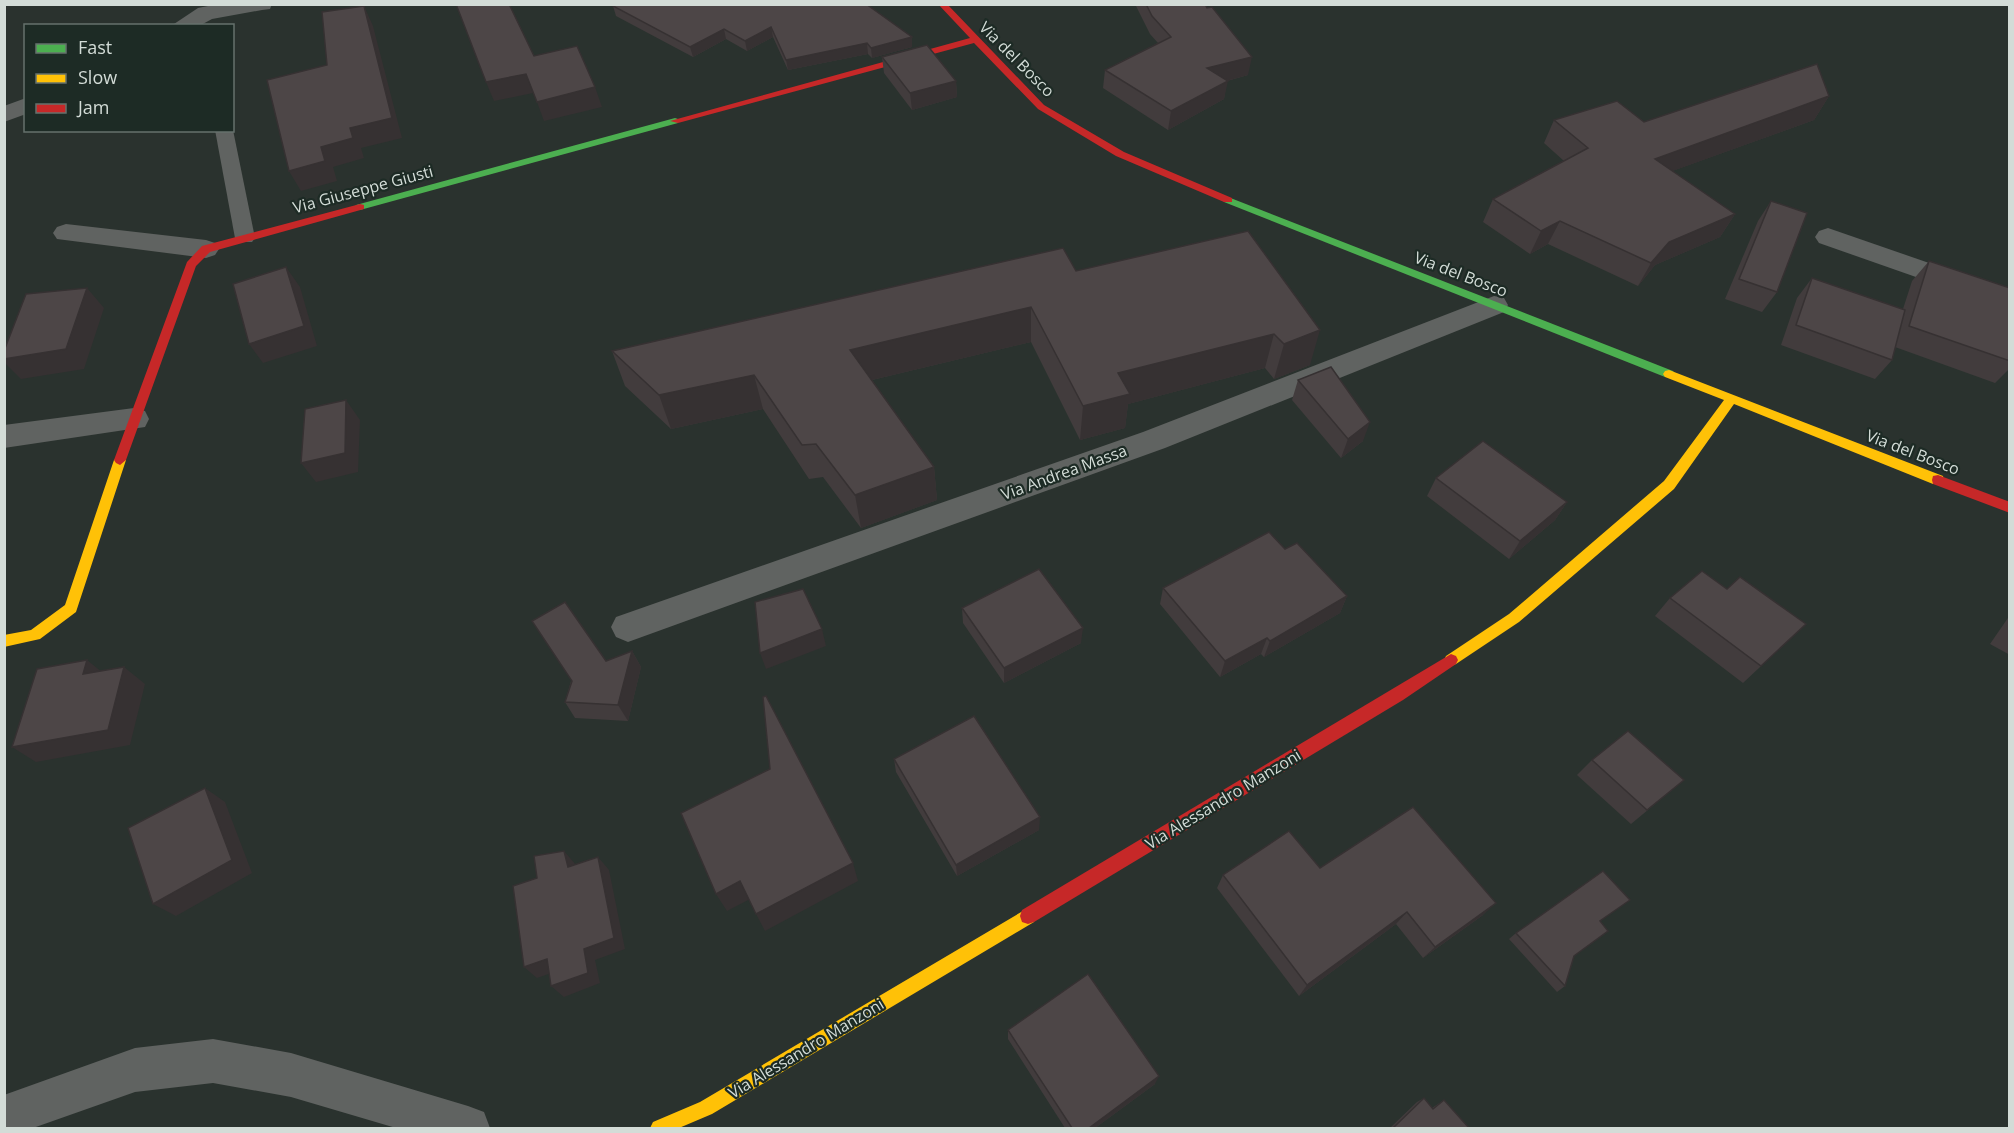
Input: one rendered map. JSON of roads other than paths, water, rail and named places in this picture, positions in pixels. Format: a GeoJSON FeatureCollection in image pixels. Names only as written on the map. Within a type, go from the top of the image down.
{"type":"FeatureCollection","features":[{"type":"Feature","properties":{"kind":"street"},"geometry":{"type":"LineString","coordinates":[[186,24],[206,13],[262,4]]}},
{"type":"Feature","properties":{"kind":"street","name":"Via del Bosco"},"geometry":{"type":"LineString","coordinates":[[942,4],[973,40],[1041,107],[1120,154],[1283,223],[2010,508]]}},
{"type":"Feature","properties":{"kind":"street","name":"Via Giuseppe Giusti"},"geometry":{"type":"LineString","coordinates":[[206,249],[973,40]]}},
{"type":"Feature","properties":{"kind":"street"},"geometry":{"type":"LineString","coordinates":[[4,115],[24,106]]}},
{"type":"Feature","properties":{"kind":"street"},"geometry":{"type":"LineString","coordinates":[[66,233],[206,249]]}},
{"type":"Feature","properties":{"kind":"street"},"geometry":{"type":"LineString","coordinates":[[1828,237],[2010,301]]}},
{"type":"Feature","properties":{"kind":"street"},"geometry":{"type":"LineString","coordinates":[[4,641],[35,635],[71,608],[134,419],[191,265],[206,249]]}},
{"type":"Feature","properties":{"kind":"street","name":"Via Andrea Massa"},"geometry":{"type":"LineString","coordinates":[[628,627],[1154,440],[1494,305]]}},
{"type":"Feature","properties":{"kind":"street","name":"Via Alessandro Manzoni"},"geometry":{"type":"LineString","coordinates":[[659,1128],[706,1108],[1398,695],[1514,618],[1668,485],[1732,398]]}},
{"type":"Feature","properties":{"kind":"street"},"geometry":{"type":"LineString","coordinates":[[4,437],[134,419]]}},
{"type":"Feature","properties":{"kind":"street"},"geometry":{"type":"LineString","coordinates":[[4,1117],[135,1070],[213,1061],[291,1076],[468,1128]]}},
{"type":"Feature","properties":{"kind":"lane"},"geometry":{"type":"LineString","coordinates":[[224,132],[245,238]]}}]}
